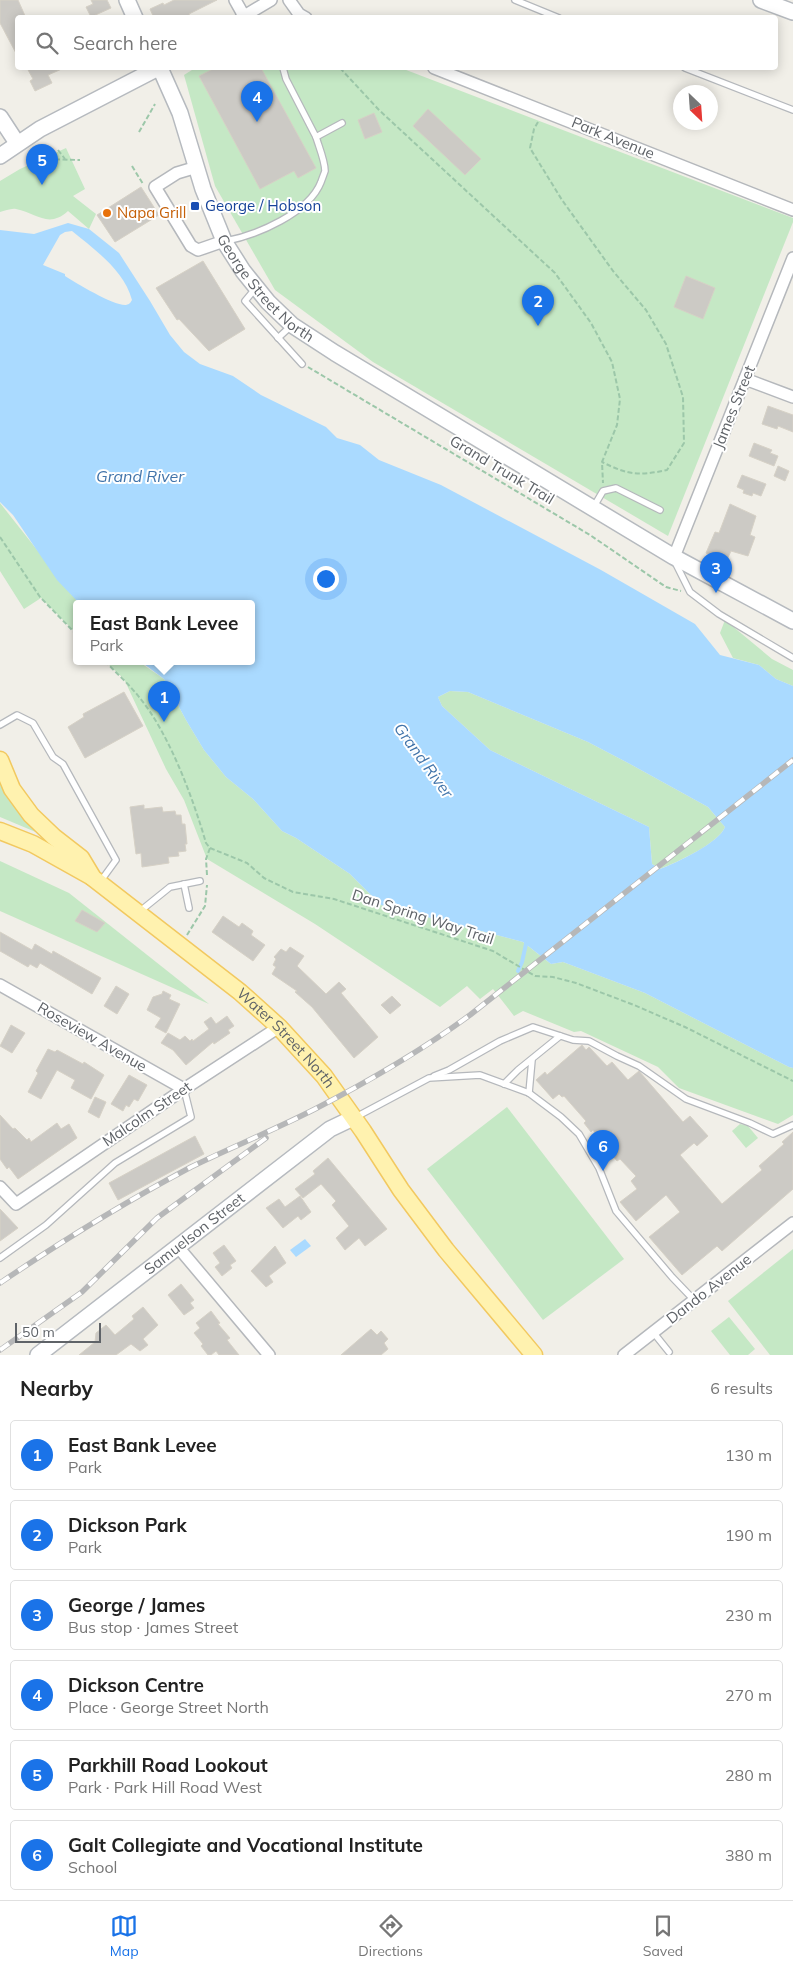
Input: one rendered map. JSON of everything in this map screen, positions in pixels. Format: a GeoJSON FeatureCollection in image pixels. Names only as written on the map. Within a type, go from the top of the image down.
{"type":"FeatureCollection","features":[{"type":"Feature","properties":{"kind":"main road"},"geometry":{"type":"LineString","coordinates":[[127,0],[134,15]]}},
{"type":"Feature","properties":{"kind":"main road"},"geometry":{"type":"LineString","coordinates":[[761,0],[793,12]]}},
{"type":"Feature","properties":{"kind":"main road"},"geometry":{"type":"LineString","coordinates":[[0,156],[17,143],[155,70]]}},
{"type":"Feature","properties":{"kind":"main road","name":"George Street North"},"geometry":{"type":"LineString","coordinates":[[160,70],[180,113],[203,189],[224,241],[243,271],[268,302],[292,324],[335,353],[674,557],[793,621]]}},
{"type":"Feature","properties":{"kind":"main road"},"geometry":{"type":"LineString","coordinates":[[0,117],[17,143]]}},
{"type":"Feature","properties":{"kind":"main road","name":"Water Street North"},"geometry":{"type":"LineString","coordinates":[[0,760],[12,789],[31,816],[81,858],[96,880],[240,992],[279,1027],[324,1076],[401,1190],[446,1250],[534,1355]]}},
{"type":"Feature","properties":{"kind":"main road"},"geometry":{"type":"LineString","coordinates":[[0,831],[33,844],[96,880]]}},
{"type":"Feature","properties":{"kind":"main road","name":"Samuelson Street"},"geometry":{"type":"LineString","coordinates":[[38,1355],[330,1129],[353,1118]]}},
{"type":"Feature","properties":{"kind":"street"},"geometry":{"type":"LineString","coordinates":[[235,0],[243,15]]}},
{"type":"Feature","properties":{"kind":"street"},"geometry":{"type":"LineString","coordinates":[[247,15],[271,0]]}},
{"type":"Feature","properties":{"kind":"street"},"geometry":{"type":"LineString","coordinates":[[289,0],[302,15]]}},
{"type":"Feature","properties":{"kind":"street","name":"Park Avenue"},"geometry":{"type":"LineString","coordinates":[[439,70],[793,210]]}},
{"type":"Feature","properties":{"kind":"street"},"geometry":{"type":"LineString","coordinates":[[196,167],[177,172],[155,187],[191,246],[198,250],[224,241]]}},
{"type":"Feature","properties":{"kind":"street","name":"James Street"},"geometry":{"type":"LineString","coordinates":[[674,557],[793,258]]}},
{"type":"Feature","properties":{"kind":"street"},"geometry":{"type":"LineString","coordinates":[[745,379],[793,397]]}},
{"type":"Feature","properties":{"kind":"street","name":"Roseview Avenue"},"geometry":{"type":"LineString","coordinates":[[0,984],[184,1089]]}},
{"type":"Feature","properties":{"kind":"street","name":"Malcolm Street"},"geometry":{"type":"LineString","coordinates":[[0,1187],[16,1204],[184,1089],[279,1027]]}},
{"type":"Feature","properties":{"kind":"street","name":"Dando Avenue"},"geometry":{"type":"LineString","coordinates":[[624,1355],[793,1223]]}},
{"type":"Feature","properties":{"kind":"street"},"geometry":{"type":"LineString","coordinates":[[178,1247],[269,1355]]}},
{"type":"Feature","properties":{"kind":"lane"},"geometry":{"type":"LineString","coordinates":[[515,0],[552,15]]}},
{"type":"Feature","properties":{"kind":"lane"},"geometry":{"type":"LineString","coordinates":[[224,241],[242,238],[300,208],[317,192],[325,171],[316,137],[286,79],[284,70]]}},
{"type":"Feature","properties":{"kind":"lane"},"geometry":{"type":"LineString","coordinates":[[690,70],[793,110]]}},
{"type":"Feature","properties":{"kind":"lane"},"geometry":{"type":"LineString","coordinates":[[316,137],[342,123]]}},
{"type":"Feature","properties":{"kind":"lane"},"geometry":{"type":"LineString","coordinates":[[256,287],[245,301],[302,364]]}},
{"type":"Feature","properties":{"kind":"lane"},"geometry":{"type":"LineString","coordinates":[[278,338],[292,324]]}},
{"type":"Feature","properties":{"kind":"lane"},"geometry":{"type":"LineString","coordinates":[[593,508],[603,491],[616,488],[660,510]]}},
{"type":"Feature","properties":{"kind":"lane"},"geometry":{"type":"LineString","coordinates":[[674,557],[690,592],[719,614],[793,658]]}},
{"type":"Feature","properties":{"kind":"lane"},"geometry":{"type":"LineString","coordinates":[[0,725],[17,715],[33,723],[53,757],[62,764],[116,860],[96,880]]}},
{"type":"Feature","properties":{"kind":"lane"},"geometry":{"type":"LineString","coordinates":[[138,913],[170,887],[200,881]]}},
{"type":"Feature","properties":{"kind":"lane"},"geometry":{"type":"LineString","coordinates":[[184,884],[189,908]]}},
{"type":"Feature","properties":{"kind":"lane"},"geometry":{"type":"LineString","coordinates":[[353,1118],[429,1078],[449,1070],[500,1040],[533,1027],[573,1040],[589,1041],[639,1066],[686,1099],[750,1123],[773,1134],[793,1125]]}},
{"type":"Feature","properties":{"kind":"lane"},"geometry":{"type":"LineString","coordinates":[[504,1084],[518,1070],[560,1036]]}},
{"type":"Feature","properties":{"kind":"lane"},"geometry":{"type":"LineString","coordinates":[[529,1092],[532,1060]]}},
{"type":"Feature","properties":{"kind":"lane"},"geometry":{"type":"LineString","coordinates":[[429,1078],[480,1075],[529,1092],[561,1117],[579,1134],[599,1168],[616,1211],[694,1300]]}},
{"type":"Feature","properties":{"kind":"lane"},"geometry":{"type":"LineString","coordinates":[[0,1258],[46,1225],[115,1163],[191,1117],[184,1089]]}},
{"type":"Feature","properties":{"kind":"lane"},"geometry":{"type":"LineString","coordinates":[[653,1332],[669,1352]]}},
{"type":"Feature","properties":{"kind":"path"},"geometry":{"type":"LineString","coordinates":[[342,70],[379,110],[555,273],[591,323],[612,362],[620,399],[617,425],[602,462],[603,491]]}},
{"type":"Feature","properties":{"kind":"path"},"geometry":{"type":"LineString","coordinates":[[139,132],[155,104]]}},
{"type":"Feature","properties":{"kind":"path"},"geometry":{"type":"LineString","coordinates":[[544,110],[534,130],[530,148],[562,200],[613,271],[646,310],[666,344],[683,397],[684,442],[667,470],[645,475],[620,471],[602,462]]}},
{"type":"Feature","properties":{"kind":"path"},"geometry":{"type":"LineString","coordinates":[[58,150],[65,159]]}},
{"type":"Feature","properties":{"kind":"path"},"geometry":{"type":"LineString","coordinates":[[40,159],[80,160]]}},
{"type":"Feature","properties":{"kind":"path"},"geometry":{"type":"LineString","coordinates":[[132,166],[143,184]]}},
{"type":"Feature","properties":{"kind":"path","name":"Grand Trunk Trail"},"geometry":{"type":"LineString","coordinates":[[302,364],[590,536],[666,587],[690,592]]}},
{"type":"Feature","properties":{"kind":"path"},"geometry":{"type":"LineString","coordinates":[[0,537],[40,597],[73,631]]}},
{"type":"Feature","properties":{"kind":"path"},"geometry":{"type":"LineString","coordinates":[[109,665],[139,697],[153,716],[186,785],[206,843],[210,848],[206,859],[208,893],[205,906],[179,945]]}},
{"type":"Feature","properties":{"kind":"path","name":"Dan Spring Way Trail"},"geometry":{"type":"LineString","coordinates":[[210,848],[247,863],[264,878],[293,892],[334,899],[493,951],[535,976],[553,977],[576,983],[634,1005],[685,1027],[793,1081]]}},
{"type":"Feature","properties":{"kind":"green space"},"geometry":{"type":"Polygon","coordinates":[[[192,70],[406,70],[793,218],[668,536],[373,362],[275,290],[215,186],[184,75],[192,70]]]}},
{"type":"Feature","properties":{"kind":"green space"},"geometry":{"type":"Polygon","coordinates":[[[66,148],[85,189],[73,196],[96,214],[89,229],[68,211],[54,219],[42,218],[16,209],[0,212],[0,181],[20,169],[66,148]]]}},
{"type":"Feature","properties":{"kind":"green space"},"geometry":{"type":"Polygon","coordinates":[[[0,503],[77,600],[73,600],[73,630],[41,598],[24,609],[0,571],[0,503]]]}},
{"type":"Feature","properties":{"kind":"green space"},"geometry":{"type":"Polygon","coordinates":[[[725,620],[772,659],[793,670],[793,686],[776,679],[759,665],[733,658],[720,633],[725,620]]]}},
{"type":"Feature","properties":{"kind":"green space"},"geometry":{"type":"Polygon","coordinates":[[[109,665],[144,665],[164,679],[204,750],[226,777],[253,799],[282,831],[296,838],[350,874],[381,905],[523,942],[551,964],[563,962],[645,993],[793,1068],[793,1115],[778,1124],[679,1088],[658,1067],[581,1031],[574,1032],[523,1011],[514,1016],[493,989],[480,999],[467,986],[440,1007],[315,924],[207,859],[184,800],[166,769],[124,679],[109,665]]]}},
{"type":"Feature","properties":{"kind":"green space"},"geometry":{"type":"Polygon","coordinates":[[[450,691],[468,692],[588,742],[708,807],[725,827],[706,846],[660,869],[652,864],[649,827],[490,750],[442,706],[438,697],[450,691]]]}},
{"type":"Feature","properties":{"kind":"green space"},"geometry":{"type":"Polygon","coordinates":[[[0,781],[10,794],[11,801],[38,833],[0,817],[0,781]]]}},
{"type":"Feature","properties":{"kind":"green space"},"geometry":{"type":"Polygon","coordinates":[[[0,861],[69,893],[209,1004],[0,911],[0,861]]]}},
{"type":"Feature","properties":{"kind":"green space"},"geometry":{"type":"Polygon","coordinates":[[[507,1107],[624,1259],[543,1320],[427,1169],[507,1107]]]}},
{"type":"Feature","properties":{"kind":"green space"},"geometry":{"type":"Polygon","coordinates":[[[740,1124],[748,1126],[758,1138],[746,1148],[732,1131],[740,1124]]]}},
{"type":"Feature","properties":{"kind":"green space"},"geometry":{"type":"Polygon","coordinates":[[[793,1249],[793,1355],[770,1355],[728,1301],[793,1249]]]}},
{"type":"Feature","properties":{"kind":"green space"},"geometry":{"type":"Polygon","coordinates":[[[729,1317],[755,1349],[748,1355],[730,1355],[711,1331],[729,1317]]]}},
{"type":"Feature","properties":{"kind":"water","name":"Grand River"},"geometry":{"type":"Polygon","coordinates":[[[68,223],[89,229],[119,253],[170,335],[184,352],[200,364],[233,376],[261,395],[326,427],[337,438],[360,445],[379,460],[441,485],[601,570],[695,624],[720,655],[759,665],[776,679],[793,686],[793,1068],[645,993],[563,962],[551,964],[523,942],[381,905],[350,874],[296,838],[282,831],[253,799],[226,777],[204,750],[164,679],[145,665],[255,665],[255,600],[76,600],[57,580],[13,515],[0,502],[0,230],[34,234],[68,223]],[[72,231],[65,232],[60,235],[43,265],[65,274],[65,276],[86,289],[104,298],[120,304],[129,304],[132,300],[128,289],[116,270],[72,231]],[[450,691],[438,697],[442,706],[490,750],[649,827],[652,864],[660,869],[706,846],[725,827],[708,807],[630,764],[588,742],[468,692],[450,691]]]}},
{"type":"Feature","properties":{"kind":"water"},"geometry":{"type":"Polygon","coordinates":[[[305,1239],[311,1246],[296,1257],[290,1250],[305,1239]]]}},
{"type":"Feature","properties":{"kind":"building"},"geometry":{"type":"Polygon","coordinates":[[[0,0],[18,0],[25,15],[15,15],[15,51],[0,23],[0,0]]]}},
{"type":"Feature","properties":{"kind":"building"},"geometry":{"type":"Polygon","coordinates":[[[91,0],[107,0],[111,8],[95,15],[90,15],[86,7],[93,4],[91,0]]]}},
{"type":"Feature","properties":{"kind":"building"},"geometry":{"type":"Polygon","coordinates":[[[174,0],[217,0],[189,15],[153,15],[150,9],[163,3],[164,5],[174,0]]]}},
{"type":"Feature","properties":{"kind":"building"},"geometry":{"type":"Polygon","coordinates":[[[28,70],[59,70],[48,75],[52,83],[35,91],[30,81],[33,79],[28,70]]]}},
{"type":"Feature","properties":{"kind":"building"},"geometry":{"type":"Polygon","coordinates":[[[211,70],[262,70],[316,168],[298,178],[294,171],[260,189],[199,76],[211,70]]]}},
{"type":"Feature","properties":{"kind":"building"},"geometry":{"type":"Polygon","coordinates":[[[428,109],[481,159],[465,175],[413,126],[428,109]]]}},
{"type":"Feature","properties":{"kind":"building"},"geometry":{"type":"Polygon","coordinates":[[[374,113],[382,132],[365,139],[358,120],[374,113]]]}},
{"type":"Feature","properties":{"kind":"building"},"geometry":{"type":"Polygon","coordinates":[[[141,187],[159,215],[115,242],[97,215],[141,187]]]}},
{"type":"Feature","properties":{"kind":"building"},"geometry":{"type":"Polygon","coordinates":[[[203,261],[245,329],[209,351],[179,319],[177,320],[156,288],[203,261]]]}},
{"type":"Feature","properties":{"kind":"building"},"geometry":{"type":"Polygon","coordinates":[[[686,276],[715,288],[703,319],[674,307],[686,276]]]}},
{"type":"Feature","properties":{"kind":"building"},"geometry":{"type":"Polygon","coordinates":[[[768,406],[793,415],[793,432],[778,426],[777,429],[762,424],[768,406]]]}},
{"type":"Feature","properties":{"kind":"building"},"geometry":{"type":"Polygon","coordinates":[[[754,443],[772,450],[770,453],[778,456],[774,466],[749,456],[754,443]]]}},
{"type":"Feature","properties":{"kind":"building"},"geometry":{"type":"Polygon","coordinates":[[[778,466],[789,471],[785,481],[774,476],[778,466]]]}},
{"type":"Feature","properties":{"kind":"building"},"geometry":{"type":"Polygon","coordinates":[[[742,475],[766,484],[761,496],[753,493],[752,496],[743,493],[744,490],[737,487],[742,475]]]}},
{"type":"Feature","properties":{"kind":"building"},"geometry":{"type":"Polygon","coordinates":[[[730,504],[756,516],[750,535],[755,537],[748,556],[731,551],[726,562],[706,553],[715,532],[719,533],[730,504]]]}},
{"type":"Feature","properties":{"kind":"building"},"geometry":{"type":"Polygon","coordinates":[[[124,692],[143,726],[85,758],[68,727],[84,717],[83,714],[124,692]]]}},
{"type":"Feature","properties":{"kind":"building"},"geometry":{"type":"Polygon","coordinates":[[[144,805],[144,809],[162,807],[163,812],[175,811],[176,815],[181,815],[182,824],[185,824],[186,851],[178,852],[179,856],[168,857],[169,863],[142,867],[141,853],[136,854],[130,807],[144,805]]]}},
{"type":"Feature","properties":{"kind":"building"},"geometry":{"type":"Polygon","coordinates":[[[82,910],[105,923],[97,932],[75,921],[82,910]]]}},
{"type":"Feature","properties":{"kind":"building"},"geometry":{"type":"Polygon","coordinates":[[[223,916],[239,927],[242,923],[253,931],[251,935],[265,945],[253,961],[212,932],[223,916]]]}},
{"type":"Feature","properties":{"kind":"building"},"geometry":{"type":"Polygon","coordinates":[[[0,932],[32,950],[35,944],[52,954],[53,951],[101,978],[92,994],[40,963],[37,968],[30,964],[28,967],[0,951],[0,932]]]}},
{"type":"Feature","properties":{"kind":"building"},"geometry":{"type":"Polygon","coordinates":[[[290,947],[304,956],[297,966],[326,994],[339,982],[346,989],[341,993],[378,1037],[354,1058],[312,1007],[295,992],[297,991],[272,974],[276,967],[273,965],[276,959],[274,957],[281,949],[286,952],[290,947]]]}},
{"type":"Feature","properties":{"kind":"building"},"geometry":{"type":"Polygon","coordinates":[[[116,986],[129,994],[117,1014],[104,1006],[116,986]]]}},
{"type":"Feature","properties":{"kind":"building"},"geometry":{"type":"Polygon","coordinates":[[[163,991],[171,995],[169,999],[180,1004],[166,1033],[155,1027],[161,1018],[147,1010],[153,997],[162,994],[163,991]]]}},
{"type":"Feature","properties":{"kind":"building"},"geometry":{"type":"Polygon","coordinates":[[[392,996],[401,1005],[390,1014],[381,1005],[392,996]]]}},
{"type":"Feature","properties":{"kind":"building"},"geometry":{"type":"Polygon","coordinates":[[[227,1016],[234,1026],[228,1030],[230,1033],[214,1044],[213,1042],[186,1065],[173,1050],[161,1043],[168,1033],[180,1040],[185,1036],[190,1041],[192,1039],[193,1041],[209,1029],[204,1022],[211,1017],[216,1024],[227,1016]]]}},
{"type":"Feature","properties":{"kind":"building"},"geometry":{"type":"Polygon","coordinates":[[[11,1025],[25,1033],[12,1053],[0,1046],[11,1025]]]}},
{"type":"Feature","properties":{"kind":"building"},"geometry":{"type":"Polygon","coordinates":[[[582,1045],[586,1050],[589,1047],[607,1066],[612,1062],[628,1080],[639,1071],[683,1122],[690,1116],[708,1136],[697,1146],[694,1143],[680,1155],[722,1204],[762,1170],[759,1166],[784,1144],[782,1142],[793,1132],[793,1189],[722,1251],[717,1246],[682,1275],[649,1237],[680,1212],[666,1195],[636,1221],[620,1202],[637,1189],[631,1181],[636,1176],[620,1159],[617,1161],[593,1130],[591,1132],[584,1123],[586,1121],[564,1096],[562,1097],[559,1094],[553,1099],[536,1080],[545,1072],[547,1075],[582,1045]]]}},
{"type":"Feature","properties":{"kind":"building"},"geometry":{"type":"Polygon","coordinates":[[[48,1049],[55,1052],[57,1050],[83,1064],[84,1062],[104,1075],[91,1099],[71,1088],[75,1080],[57,1070],[41,1099],[28,1092],[38,1073],[36,1071],[48,1049]]]}},
{"type":"Feature","properties":{"kind":"building"},"geometry":{"type":"Polygon","coordinates":[[[129,1075],[147,1085],[138,1101],[134,1099],[129,1107],[126,1105],[123,1111],[111,1104],[129,1075]]]}},
{"type":"Feature","properties":{"kind":"building"},"geometry":{"type":"Polygon","coordinates":[[[95,1097],[106,1102],[99,1118],[88,1112],[95,1097]]]}},
{"type":"Feature","properties":{"kind":"building"},"geometry":{"type":"Polygon","coordinates":[[[0,1115],[13,1129],[15,1128],[27,1140],[29,1138],[31,1142],[57,1123],[61,1129],[69,1124],[77,1138],[18,1179],[0,1159],[0,1115]]]}},
{"type":"Feature","properties":{"kind":"building"},"geometry":{"type":"Polygon","coordinates":[[[195,1136],[204,1154],[118,1200],[109,1183],[195,1136]]]}},
{"type":"Feature","properties":{"kind":"building"},"geometry":{"type":"Polygon","coordinates":[[[328,1158],[387,1229],[365,1246],[359,1238],[345,1250],[336,1238],[349,1226],[332,1205],[336,1201],[321,1184],[303,1198],[295,1189],[315,1174],[313,1171],[328,1158]]]}},
{"type":"Feature","properties":{"kind":"building"},"geometry":{"type":"Polygon","coordinates":[[[300,1196],[311,1212],[301,1220],[298,1216],[283,1228],[266,1208],[279,1199],[285,1207],[300,1196]]]}},
{"type":"Feature","properties":{"kind":"building"},"geometry":{"type":"Polygon","coordinates":[[[0,1209],[18,1228],[0,1241],[0,1209]]]}},
{"type":"Feature","properties":{"kind":"building"},"geometry":{"type":"Polygon","coordinates":[[[224,1245],[236,1261],[230,1265],[232,1268],[222,1276],[215,1267],[220,1263],[213,1253],[224,1245]]]}},
{"type":"Feature","properties":{"kind":"building"},"geometry":{"type":"Polygon","coordinates":[[[275,1246],[286,1263],[269,1276],[273,1282],[266,1287],[251,1271],[275,1246]]]}},
{"type":"Feature","properties":{"kind":"building"},"geometry":{"type":"Polygon","coordinates":[[[181,1284],[194,1300],[190,1303],[194,1308],[184,1315],[168,1295],[181,1284]]]}},
{"type":"Feature","properties":{"kind":"building"},"geometry":{"type":"Polygon","coordinates":[[[143,1307],[158,1325],[143,1339],[148,1345],[140,1351],[131,1344],[116,1355],[79,1355],[95,1342],[96,1333],[106,1325],[115,1335],[134,1319],[132,1316],[143,1307]]]}},
{"type":"Feature","properties":{"kind":"building"},"geometry":{"type":"Polygon","coordinates":[[[211,1311],[220,1323],[218,1324],[230,1338],[227,1340],[239,1355],[219,1355],[216,1351],[208,1355],[201,1346],[203,1344],[194,1333],[200,1328],[196,1323],[211,1311]]]}},
{"type":"Feature","properties":{"kind":"building"},"geometry":{"type":"Polygon","coordinates":[[[371,1329],[377,1335],[381,1331],[388,1339],[384,1343],[388,1349],[381,1355],[341,1355],[371,1329]]]}},
{"type":"Feature","properties":{"kind":"waterway"},"geometry":{"type":"LineString","coordinates":[[518,971],[526,944]]}},
{"type":"Feature","properties":{"kind":"railway"},"geometry":{"type":"LineString","coordinates":[[0,1283],[94,1222],[166,1180],[315,1109],[433,1041],[470,1015],[793,760]]}},
{"type":"Feature","properties":{"kind":"railway"},"geometry":{"type":"LineString","coordinates":[[0,1350],[82,1292],[157,1218],[266,1138]]}},
{"type":"Feature","properties":{"kind":"place","name":"Dickson Centre"},"geometry":{"type":"Point","coordinates":[257,122]}},
{"type":"Feature","properties":{"kind":"place","name":"Parkhill Road Lookout"},"geometry":{"type":"Point","coordinates":[42,185]}},
{"type":"Feature","properties":{"kind":"place","name":"George / Hobson"},"geometry":{"type":"Point","coordinates":[195,206]}},
{"type":"Feature","properties":{"kind":"place","name":"Napa Grill"},"geometry":{"type":"Point","coordinates":[107,213]}},
{"type":"Feature","properties":{"kind":"place","name":"Dickson Park"},"geometry":{"type":"Point","coordinates":[538,326]}},
{"type":"Feature","properties":{"kind":"place","name":"George / James"},"geometry":{"type":"Point","coordinates":[716,593]}},
{"type":"Feature","properties":{"kind":"place","name":"East Bank Levee"},"geometry":{"type":"Point","coordinates":[164,722]}},
{"type":"Feature","properties":{"kind":"place","name":"Galt Collegiate and Vocational Institute"},"geometry":{"type":"Point","coordinates":[603,1171]}}]}
